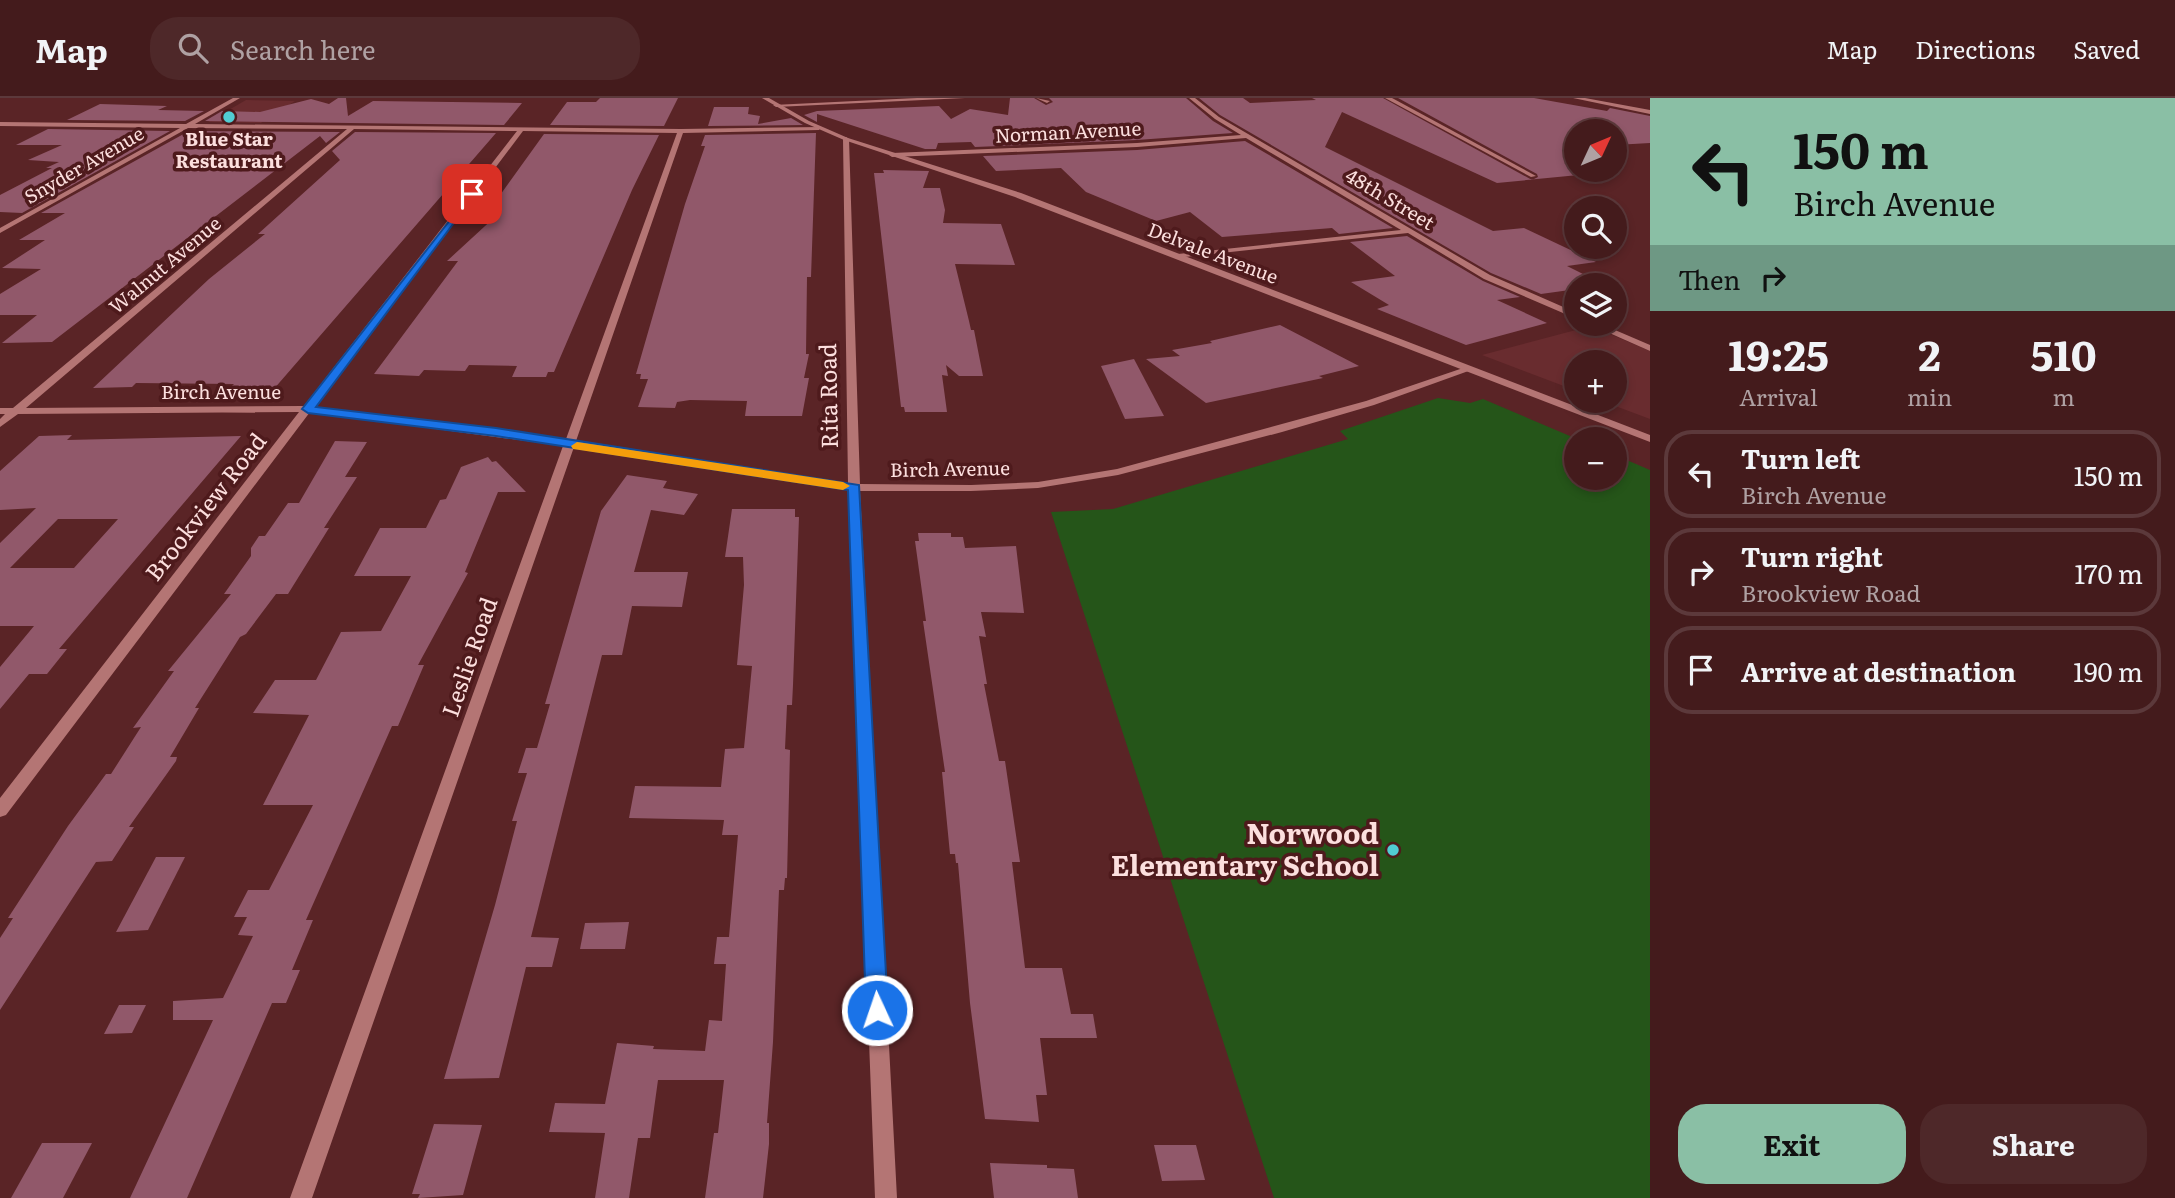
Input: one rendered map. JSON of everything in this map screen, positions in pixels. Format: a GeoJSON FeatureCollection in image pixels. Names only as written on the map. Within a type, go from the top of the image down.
{"type":"FeatureCollection","features":[{"type":"Feature","properties":{"kind":"street","name":"Snyder Avenue"},"geometry":{"type":"LineString","coordinates":[[0,230],[237,98]]}},
{"type":"Feature","properties":{"kind":"street","name":"Delvale Avenue"},"geometry":{"type":"LineString","coordinates":[[765,98],[819,128],[846,139],[1018,195],[1650,439]]}},
{"type":"Feature","properties":{"kind":"street"},"geometry":{"type":"LineString","coordinates":[[776,104],[962,98]]}},
{"type":"Feature","properties":{"kind":"street"},"geometry":{"type":"LineString","coordinates":[[1039,98],[1047,101]]}},
{"type":"Feature","properties":{"kind":"street","name":"48th Street"},"geometry":{"type":"LineString","coordinates":[[1192,98],[1217,118],[1487,277],[1564,310]]}},
{"type":"Feature","properties":{"kind":"street"},"geometry":{"type":"LineString","coordinates":[[1388,98],[1533,176]]}},
{"type":"Feature","properties":{"kind":"street"},"geometry":{"type":"LineString","coordinates":[[1576,98],[1650,112]]}},
{"type":"Feature","properties":{"kind":"street"},"geometry":{"type":"LineString","coordinates":[[2,125],[681,131],[819,128]]}},
{"type":"Feature","properties":{"kind":"street","name":"Walnut Avenue"},"geometry":{"type":"LineString","coordinates":[[0,424],[351,129]]}},
{"type":"Feature","properties":{"kind":"street","name":"Brookview Road"},"geometry":{"type":"LineString","coordinates":[[0,810],[521,130]]}},
{"type":"Feature","properties":{"kind":"street","name":"Leslie Road"},"geometry":{"type":"LineString","coordinates":[[301,1198],[681,131]]}},
{"type":"Feature","properties":{"kind":"street","name":"Norman Avenue"},"geometry":{"type":"LineString","coordinates":[[892,155],[1136,145],[1247,136]]}},
{"type":"Feature","properties":{"kind":"street","name":"Rita Road"},"geometry":{"type":"LineString","coordinates":[[846,139],[854,488],[886,1198]]}},
{"type":"Feature","properties":{"kind":"street"},"geometry":{"type":"LineString","coordinates":[[0,222],[14,222]]}},
{"type":"Feature","properties":{"kind":"street"},"geometry":{"type":"LineString","coordinates":[[1178,257],[1409,231]]}},
{"type":"Feature","properties":{"kind":"street"},"geometry":{"type":"LineString","coordinates":[[1622,336],[1650,348]]}},
{"type":"Feature","properties":{"kind":"street","name":"Birch Avenue"},"geometry":{"type":"LineString","coordinates":[[0,411],[308,409],[496,432],[854,488],[984,487],[1078,480],[1264,434],[1370,403],[1469,369]]}},
{"type":"Feature","properties":{"kind":"shaded area"},"geometry":{"type":"Polygon","coordinates":[[[246,100],[295,101],[261,123],[208,122],[246,100]]]}},
{"type":"Feature","properties":{"kind":"shaded area"},"geometry":{"type":"Polygon","coordinates":[[[1564,333],[1564,336],[1615,336],[1650,351],[1650,419],[1627,410],[1627,350],[1564,350],[1564,386],[1482,355],[1564,333]]]}},
{"type":"Feature","properties":{"kind":"green space","name":"Norwood Elementary School"},"geometry":{"type":"Polygon","coordinates":[[[1438,398],[1470,403],[1483,399],[1564,433],[1564,490],[1627,490],[1627,460],[1650,470],[1650,1198],[1274,1198],[1051,512],[1113,509],[1348,439],[1340,431],[1438,398]]]}},
{"type":"Feature","properties":{"kind":"building"},"geometry":{"type":"Polygon","coordinates":[[[338,98],[346,98],[348,116],[373,101],[522,103],[504,125],[205,121],[222,111],[260,112],[311,99],[329,104],[338,98]]]}},
{"type":"Feature","properties":{"kind":"building"},"geometry":{"type":"Polygon","coordinates":[[[600,98],[678,98],[664,126],[550,125],[567,102],[596,102],[600,98]]]}},
{"type":"Feature","properties":{"kind":"building"},"geometry":{"type":"Polygon","coordinates":[[[1010,98],[1034,98],[1046,105],[1053,102],[1049,98],[1186,98],[1213,121],[1233,133],[975,147],[971,142],[938,143],[936,149],[925,149],[817,114],[817,122],[804,115],[817,111],[939,106],[951,119],[970,109],[1008,115],[1010,98]]]}},
{"type":"Feature","properties":{"kind":"building"},"geometry":{"type":"Polygon","coordinates":[[[1199,98],[1243,98],[1250,103],[1316,100],[1312,98],[1383,98],[1531,180],[1497,183],[1342,112],[1325,147],[1493,231],[1524,228],[1564,247],[1564,259],[1590,259],[1596,262],[1567,266],[1581,273],[1564,273],[1564,291],[1541,294],[1491,273],[1220,115],[1199,98]]]}},
{"type":"Feature","properties":{"kind":"building"},"geometry":{"type":"Polygon","coordinates":[[[1398,98],[1534,98],[1650,116],[1650,143],[1628,144],[1628,119],[1564,119],[1564,176],[1533,179],[1538,177],[1537,174],[1398,98]]]}},
{"type":"Feature","properties":{"kind":"building"},"geometry":{"type":"Polygon","coordinates":[[[100,104],[167,106],[158,110],[204,111],[185,121],[67,120],[100,104]]]}},
{"type":"Feature","properties":{"kind":"building"},"geometry":{"type":"Polygon","coordinates":[[[714,107],[749,107],[748,114],[760,116],[758,124],[791,118],[803,125],[708,126],[714,107]]]}},
{"type":"Feature","properties":{"kind":"building"},"geometry":{"type":"Polygon","coordinates":[[[48,129],[170,131],[22,213],[0,212],[0,195],[59,162],[28,160],[62,145],[16,145],[48,129]]]}},
{"type":"Feature","properties":{"kind":"building"},"geometry":{"type":"Polygon","coordinates":[[[189,131],[340,132],[326,143],[320,136],[52,342],[2,343],[37,315],[0,315],[0,294],[41,269],[2,268],[45,240],[19,240],[65,213],[41,213],[189,131]]]}},
{"type":"Feature","properties":{"kind":"building"},"geometry":{"type":"Polygon","coordinates":[[[355,132],[496,133],[273,390],[227,391],[234,384],[136,383],[132,387],[93,388],[209,279],[265,234],[258,234],[340,160],[332,151],[355,132]]]}},
{"type":"Feature","properties":{"kind":"building"},"geometry":{"type":"Polygon","coordinates":[[[816,133],[811,277],[807,277],[806,354],[809,354],[804,378],[809,378],[802,416],[745,416],[747,401],[690,400],[677,402],[675,408],[638,407],[648,379],[640,379],[641,374],[636,374],[685,204],[705,146],[701,146],[705,135],[816,133]]]}},
{"type":"Feature","properties":{"kind":"building"},"geometry":{"type":"Polygon","coordinates":[[[544,134],[659,135],[632,190],[554,372],[548,372],[546,377],[512,377],[517,366],[469,365],[465,371],[424,370],[419,376],[374,374],[458,261],[447,261],[497,215],[485,216],[544,134]]]}},
{"type":"Feature","properties":{"kind":"building"},"geometry":{"type":"Polygon","coordinates":[[[1245,141],[1393,228],[1339,234],[1332,228],[1222,237],[1190,212],[1156,221],[1086,192],[1061,168],[996,171],[983,156],[1137,150],[1245,141]]]}},
{"type":"Feature","properties":{"kind":"building"},"geometry":{"type":"Polygon","coordinates":[[[883,170],[929,171],[923,188],[940,188],[945,210],[943,223],[1001,224],[1015,265],[955,264],[971,330],[974,330],[983,376],[959,376],[946,365],[948,376],[942,375],[947,412],[905,412],[904,407],[901,407],[874,173],[884,173],[883,170]]]}},
{"type":"Feature","properties":{"kind":"building"},"geometry":{"type":"Polygon","coordinates":[[[1407,236],[1483,281],[1520,297],[1497,300],[1547,323],[1466,345],[1377,309],[1389,305],[1351,282],[1395,276],[1350,242],[1407,236]]]}},
{"type":"Feature","properties":{"kind":"building"},"geometry":{"type":"Polygon","coordinates":[[[1280,325],[1359,366],[1319,376],[1323,378],[1206,403],[1146,359],[1180,356],[1172,350],[1212,343],[1210,341],[1280,325]]]}},
{"type":"Feature","properties":{"kind":"building"},"geometry":{"type":"Polygon","coordinates":[[[1134,359],[1164,416],[1125,419],[1101,366],[1134,359]]]}},
{"type":"Feature","properties":{"kind":"building"},"geometry":{"type":"Polygon","coordinates":[[[72,435],[67,440],[241,436],[59,649],[67,649],[47,674],[29,674],[0,709],[0,667],[34,626],[0,626],[0,543],[36,508],[0,510],[0,471],[39,436],[72,435]],[[58,519],[10,568],[74,568],[118,519],[58,519]]]}},
{"type":"Feature","properties":{"kind":"building"},"geometry":{"type":"Polygon","coordinates":[[[335,441],[367,442],[345,477],[357,477],[324,528],[329,528],[288,594],[276,594],[246,634],[240,637],[195,708],[199,708],[170,757],[177,757],[176,761],[129,827],[134,827],[112,861],[96,862],[0,1010],[0,938],[13,918],[8,918],[68,826],[106,774],[111,774],[141,727],[133,728],[174,671],[168,671],[231,594],[224,594],[251,556],[251,548],[259,536],[265,536],[288,503],[299,503],[335,441]]]}},
{"type":"Feature","properties":{"kind":"building"},"geometry":{"type":"Polygon","coordinates":[[[488,457],[492,462],[496,461],[526,492],[498,492],[465,572],[468,573],[418,665],[424,665],[398,726],[392,726],[306,920],[313,920],[292,970],[300,970],[286,1003],[272,1003],[187,1198],[130,1198],[213,1020],[173,1020],[173,1001],[223,998],[253,936],[238,935],[247,917],[234,917],[248,890],[269,890],[313,805],[263,805],[309,715],[253,713],[275,680],[316,680],[341,632],[381,631],[411,576],[354,576],[380,528],[426,528],[440,500],[446,499],[461,467],[488,457]]]}},
{"type":"Feature","properties":{"kind":"building"},"geometry":{"type":"Polygon","coordinates":[[[627,475],[667,481],[663,488],[698,494],[684,515],[651,510],[634,572],[688,572],[682,607],[632,606],[622,655],[602,655],[531,937],[559,938],[552,967],[526,967],[499,1078],[444,1079],[517,821],[512,821],[527,773],[518,773],[526,748],[537,748],[550,704],[545,704],[601,511],[627,475]]]}},
{"type":"Feature","properties":{"kind":"building"},"geometry":{"type":"Polygon","coordinates":[[[732,509],[795,509],[795,517],[799,517],[792,705],[787,705],[785,749],[790,750],[787,878],[784,890],[779,890],[767,1123],[769,1144],[763,1198],[705,1198],[714,1133],[718,1133],[724,1080],[658,1080],[650,1138],[638,1138],[629,1198],[595,1198],[605,1133],[549,1132],[555,1103],[605,1104],[617,1043],[654,1046],[653,1049],[705,1051],[709,1020],[722,1021],[726,964],[714,964],[717,937],[729,937],[738,835],[722,835],[724,820],[629,818],[635,786],[721,787],[725,749],[744,748],[752,666],[737,665],[744,585],[743,557],[725,557],[732,509]]]}},
{"type":"Feature","properties":{"kind":"building"},"geometry":{"type":"Polygon","coordinates":[[[918,533],[951,533],[951,537],[963,537],[965,548],[1016,546],[1024,613],[981,612],[986,637],[979,636],[987,684],[984,684],[999,761],[1005,761],[1020,862],[1012,862],[1025,968],[1062,968],[1071,1014],[1093,1014],[1097,1038],[1040,1038],[1047,1095],[1036,1095],[1039,1122],[985,1119],[970,1003],[958,863],[955,854],[950,854],[942,772],[945,772],[923,621],[926,621],[915,541],[919,541],[918,533]]]}},
{"type":"Feature","properties":{"kind":"building"},"geometry":{"type":"Polygon","coordinates":[[[156,857],[185,857],[148,930],[116,932],[156,857]]]}},
{"type":"Feature","properties":{"kind":"building"},"geometry":{"type":"Polygon","coordinates":[[[629,922],[625,949],[580,949],[585,923],[629,922]]]}},
{"type":"Feature","properties":{"kind":"building"},"geometry":{"type":"Polygon","coordinates":[[[119,1005],[146,1005],[132,1033],[104,1034],[119,1005]]]}},
{"type":"Feature","properties":{"kind":"building"},"geometry":{"type":"Polygon","coordinates":[[[434,1124],[482,1125],[463,1195],[418,1198],[420,1194],[412,1194],[434,1124]]]}},
{"type":"Feature","properties":{"kind":"building"},"geometry":{"type":"Polygon","coordinates":[[[42,1143],[92,1143],[63,1198],[11,1198],[42,1143]]]}},
{"type":"Feature","properties":{"kind":"building"},"geometry":{"type":"Polygon","coordinates":[[[1154,1145],[1196,1145],[1205,1180],[1162,1181],[1154,1145]]]}},
{"type":"Feature","properties":{"kind":"building"},"geometry":{"type":"Polygon","coordinates":[[[990,1163],[1074,1169],[1078,1198],[994,1198],[990,1163]]]}},
{"type":"Feature","properties":{"kind":"slow traffic"},"geometry":{"type":"LineString","coordinates":[[577,446],[843,486]]}},
{"type":"Feature","properties":{"kind":"place","name":"Blue Star Restaurant"},"geometry":{"type":"Point","coordinates":[229,117]}},
{"type":"Feature","properties":{"kind":"place","name":"Norwood Elementary School"},"geometry":{"type":"Point","coordinates":[1393,850]}},
{"type":"Feature","properties":{"kind":"route"},"geometry":{"type":"LineString","coordinates":[[472,194],[308,409],[496,432],[854,488],[877,1010]]}}]}
